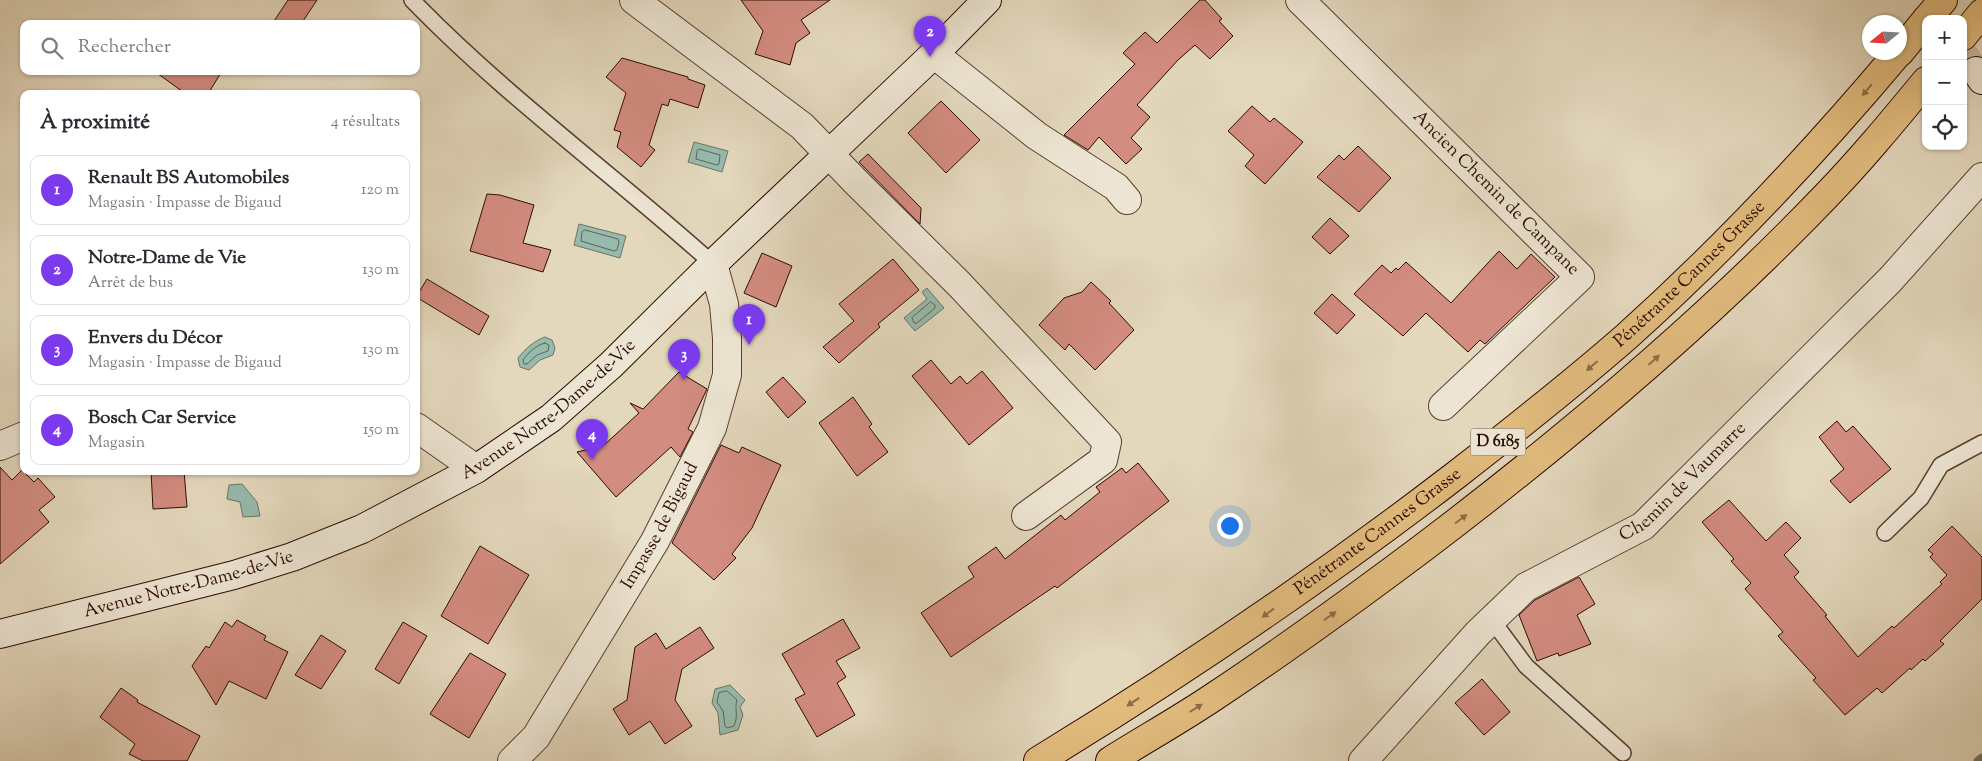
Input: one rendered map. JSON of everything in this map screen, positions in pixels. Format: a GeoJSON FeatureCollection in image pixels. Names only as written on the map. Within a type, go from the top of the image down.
{"type":"FeatureCollection","features":[{"type":"Feature","properties":{"kind":"highway","name":"Pénétrante Cannes Grasse"},"geometry":{"type":"LineString","coordinates":[[1930,15],[1943,0]]}},
{"type":"Feature","properties":{"kind":"highway"},"geometry":{"type":"LineString","coordinates":[[1967,31],[1982,13]]}},
{"type":"Feature","properties":{"kind":"highway","name":"Pénétrante Cannes Grasse"},"geometry":{"type":"LineString","coordinates":[[1907,43],[1922,25]]}},
{"type":"Feature","properties":{"kind":"highway","name":"Pénétrante Cannes Grasse"},"geometry":{"type":"LineString","coordinates":[[1038,761],[1110,717],[1254,623],[1399,519],[1540,410],[1626,336],[1712,256],[1836,127],[1892,60]]}},
{"type":"Feature","properties":{"kind":"highway","name":"Pénétrante Cannes Grasse"},"geometry":{"type":"LineString","coordinates":[[1110,761],[1214,697],[1361,594],[1501,489],[1594,413],[1718,301],[1824,198],[1922,86]]}},
{"type":"Feature","properties":{"kind":"street"},"geometry":{"type":"LineString","coordinates":[[634,0],[750,85],[802,126],[960,285],[1107,442],[1103,460],[1026,516]]}},
{"type":"Feature","properties":{"kind":"street","name":"Avenue Notre-Dame-de-Vie"},"geometry":{"type":"LineString","coordinates":[[0,634],[234,575],[292,557],[362,529],[476,469],[551,418],[612,365],[713,264],[934,54],[987,0]]}},
{"type":"Feature","properties":{"kind":"street","name":"Ancien Chemin de Campane"},"geometry":{"type":"LineString","coordinates":[[1300,0],[1580,277],[1442,406]]}},
{"type":"Feature","properties":{"kind":"street"},"geometry":{"type":"LineString","coordinates":[[934,54],[1037,136],[1116,188],[1127,200]]}},
{"type":"Feature","properties":{"kind":"street","name":"Chemin de Vaumarre"},"geometry":{"type":"LineString","coordinates":[[1363,761],[1492,620],[1526,587],[1644,526],[1890,280],[1982,177]]}},
{"type":"Feature","properties":{"kind":"street","name":"Impasse de Bigaud"},"geometry":{"type":"LineString","coordinates":[[512,761],[536,737],[650,549],[712,428],[727,375],[728,356],[724,304],[713,264]]}},
{"type":"Feature","properties":{"kind":"street"},"geometry":{"type":"LineString","coordinates":[[420,430],[476,469]]}},
{"type":"Feature","properties":{"kind":"street"},"geometry":{"type":"LineString","coordinates":[[0,446],[20,438]]}},
{"type":"Feature","properties":{"kind":"lane"},"geometry":{"type":"LineString","coordinates":[[412,0],[484,69],[713,264]]}},
{"type":"Feature","properties":{"kind":"lane"},"geometry":{"type":"LineString","coordinates":[[1885,533],[1921,498],[1941,465],[1982,443]]}},
{"type":"Feature","properties":{"kind":"lane"},"geometry":{"type":"LineString","coordinates":[[1492,620],[1526,666],[1623,753]]}},
{"type":"Feature","properties":{"kind":"water"},"geometry":{"type":"Polygon","coordinates":[[[694,142],[728,151],[722,172],[688,162],[694,142]]]}},
{"type":"Feature","properties":{"kind":"water"},"geometry":{"type":"Polygon","coordinates":[[[579,224],[626,236],[620,258],[574,245],[579,224]]]}},
{"type":"Feature","properties":{"kind":"water"},"geometry":{"type":"Polygon","coordinates":[[[927,288],[944,308],[915,331],[904,318],[927,299],[922,292],[927,288]]]}},
{"type":"Feature","properties":{"kind":"water"},"geometry":{"type":"Polygon","coordinates":[[[545,337],[552,340],[555,348],[553,355],[540,360],[529,370],[520,367],[518,358],[533,343],[545,337]]]}},
{"type":"Feature","properties":{"kind":"water"},"geometry":{"type":"Polygon","coordinates":[[[242,484],[257,502],[260,516],[243,517],[240,502],[227,499],[229,485],[242,484]]]}},
{"type":"Feature","properties":{"kind":"water"},"geometry":{"type":"Polygon","coordinates":[[[730,685],[745,700],[740,707],[743,715],[738,730],[720,735],[718,713],[712,703],[715,689],[730,685]]]}},
{"type":"Feature","properties":{"kind":"building"},"geometry":{"type":"Polygon","coordinates":[[[288,0],[317,0],[304,20],[275,20],[288,0]]]}},
{"type":"Feature","properties":{"kind":"building"},"geometry":{"type":"Polygon","coordinates":[[[741,0],[830,0],[801,20],[810,33],[796,43],[790,65],[755,54],[763,31],[741,0]]]}},
{"type":"Feature","properties":{"kind":"building"},"geometry":{"type":"Polygon","coordinates":[[[1200,0],[1205,0],[1222,19],[1219,21],[1233,36],[1210,59],[1195,45],[1178,60],[1137,105],[1150,117],[1131,138],[1142,149],[1126,164],[1099,137],[1088,150],[1064,135],[1135,64],[1123,53],[1145,32],[1157,43],[1200,0]]]}},
{"type":"Feature","properties":{"kind":"building"},"geometry":{"type":"Polygon","coordinates":[[[622,58],[688,77],[688,79],[705,85],[698,108],[670,99],[668,106],[662,104],[649,145],[655,150],[641,167],[617,147],[621,132],[614,130],[626,93],[606,77],[622,58]]]}},
{"type":"Feature","properties":{"kind":"building"},"geometry":{"type":"Polygon","coordinates":[[[160,75],[220,75],[210,90],[180,90],[160,75]]]}},
{"type":"Feature","properties":{"kind":"building"},"geometry":{"type":"Polygon","coordinates":[[[941,101],[980,140],[946,173],[908,133],[941,101]]]}},
{"type":"Feature","properties":{"kind":"building"},"geometry":{"type":"Polygon","coordinates":[[[1252,106],[1270,122],[1274,118],[1303,142],[1265,184],[1245,166],[1254,155],[1228,131],[1252,106]]]}},
{"type":"Feature","properties":{"kind":"building"},"geometry":{"type":"Polygon","coordinates":[[[1358,146],[1391,178],[1359,212],[1317,177],[1339,155],[1344,160],[1358,146]]]}},
{"type":"Feature","properties":{"kind":"building"},"geometry":{"type":"Polygon","coordinates":[[[868,154],[921,208],[920,224],[859,162],[868,154]]]}},
{"type":"Feature","properties":{"kind":"building"},"geometry":{"type":"Polygon","coordinates":[[[487,194],[500,195],[534,205],[523,243],[551,250],[543,272],[470,251],[487,194]]]}},
{"type":"Feature","properties":{"kind":"building"},"geometry":{"type":"Polygon","coordinates":[[[1330,218],[1349,236],[1330,254],[1312,237],[1330,218]]]}},
{"type":"Feature","properties":{"kind":"building"},"geometry":{"type":"Polygon","coordinates":[[[1499,251],[1517,269],[1531,254],[1555,277],[1485,344],[1480,340],[1468,352],[1426,313],[1403,336],[1354,294],[1382,265],[1391,273],[1396,268],[1398,270],[1406,262],[1451,303],[1499,251]]]}},
{"type":"Feature","properties":{"kind":"building"},"geometry":{"type":"Polygon","coordinates":[[[762,253],[792,266],[776,307],[744,293],[762,253]]]}},
{"type":"Feature","properties":{"kind":"building"},"geometry":{"type":"Polygon","coordinates":[[[893,259],[919,290],[878,324],[880,327],[839,363],[823,347],[854,321],[839,304],[893,259]]]}},
{"type":"Feature","properties":{"kind":"building"},"geometry":{"type":"Polygon","coordinates":[[[427,279],[489,316],[479,335],[420,299],[420,290],[427,279]]]}},
{"type":"Feature","properties":{"kind":"building"},"geometry":{"type":"Polygon","coordinates":[[[1091,282],[1111,301],[1109,303],[1134,330],[1095,370],[1069,344],[1065,350],[1039,325],[1064,298],[1082,292],[1091,282]]]}},
{"type":"Feature","properties":{"kind":"building"},"geometry":{"type":"Polygon","coordinates":[[[1332,294],[1355,315],[1337,334],[1314,313],[1332,294]]]}},
{"type":"Feature","properties":{"kind":"building"},"geometry":{"type":"Polygon","coordinates":[[[931,360],[951,384],[960,376],[967,384],[982,371],[1013,408],[969,445],[912,376],[931,360]]]}},
{"type":"Feature","properties":{"kind":"building"},"geometry":{"type":"Polygon","coordinates":[[[679,372],[707,389],[688,429],[693,432],[680,457],[671,447],[616,497],[577,452],[603,446],[639,413],[630,403],[643,409],[679,372]]]}},
{"type":"Feature","properties":{"kind":"building"},"geometry":{"type":"Polygon","coordinates":[[[783,377],[806,402],[788,418],[766,392],[783,377]]]}},
{"type":"Feature","properties":{"kind":"building"},"geometry":{"type":"Polygon","coordinates":[[[853,397],[872,424],[869,427],[888,452],[857,476],[819,423],[853,397]]]}},
{"type":"Feature","properties":{"kind":"building"},"geometry":{"type":"Polygon","coordinates":[[[1837,421],[1846,432],[1853,426],[1891,469],[1850,503],[1830,481],[1844,469],[1819,437],[1837,421]]]}},
{"type":"Feature","properties":{"kind":"building"},"geometry":{"type":"Polygon","coordinates":[[[721,445],[739,453],[742,447],[781,465],[752,528],[732,554],[736,558],[714,580],[672,543],[721,445]]]}},
{"type":"Feature","properties":{"kind":"building"},"geometry":{"type":"Polygon","coordinates":[[[1138,463],[1169,501],[1057,588],[1055,586],[951,657],[921,613],[974,577],[968,567],[996,547],[1005,559],[1061,515],[1065,520],[1100,492],[1096,487],[1122,468],[1126,473],[1138,463]]]}},
{"type":"Feature","properties":{"kind":"building"},"geometry":{"type":"Polygon","coordinates":[[[0,467],[12,480],[20,472],[20,475],[27,475],[34,482],[38,478],[55,497],[39,510],[49,522],[0,564],[0,467]]]}},
{"type":"Feature","properties":{"kind":"building"},"geometry":{"type":"Polygon","coordinates":[[[151,475],[184,475],[187,507],[153,509],[151,475]]]}},
{"type":"Feature","properties":{"kind":"building"},"geometry":{"type":"Polygon","coordinates":[[[1729,500],[1766,541],[1786,522],[1801,538],[1784,555],[1799,572],[1794,577],[1827,615],[1825,616],[1858,657],[1892,626],[1894,628],[1942,584],[1940,582],[1947,575],[1930,557],[1933,554],[1928,550],[1952,526],[1982,557],[1982,599],[1940,641],[1944,644],[1925,661],[1923,659],[1911,670],[1910,668],[1882,693],[1877,688],[1845,715],[1813,680],[1816,678],[1778,636],[1783,632],[1745,589],[1751,583],[1731,561],[1734,559],[1702,522],[1729,500]]]}},
{"type":"Feature","properties":{"kind":"building"},"geometry":{"type":"Polygon","coordinates":[[[480,546],[529,575],[488,644],[441,616],[480,546]]]}},
{"type":"Feature","properties":{"kind":"building"},"geometry":{"type":"Polygon","coordinates":[[[1579,577],[1595,604],[1577,615],[1591,644],[1559,656],[1558,653],[1537,661],[1519,615],[1535,600],[1579,577]]]}},
{"type":"Feature","properties":{"kind":"building"},"geometry":{"type":"Polygon","coordinates":[[[843,619],[860,648],[836,661],[846,677],[837,683],[855,715],[817,737],[795,699],[805,694],[782,654],[843,619]]]}},
{"type":"Feature","properties":{"kind":"building"},"geometry":{"type":"Polygon","coordinates":[[[237,620],[266,636],[264,640],[288,652],[266,699],[229,681],[216,705],[192,666],[206,646],[209,648],[225,622],[232,627],[237,620]]]}},
{"type":"Feature","properties":{"kind":"building"},"geometry":{"type":"Polygon","coordinates":[[[403,622],[427,636],[399,684],[375,669],[403,622]]]}},
{"type":"Feature","properties":{"kind":"building"},"geometry":{"type":"Polygon","coordinates":[[[700,627],[714,648],[682,669],[675,700],[692,726],[665,744],[650,721],[629,735],[613,709],[627,700],[635,647],[656,633],[666,649],[700,627]]]}},
{"type":"Feature","properties":{"kind":"building"},"geometry":{"type":"Polygon","coordinates":[[[321,635],[346,651],[321,689],[295,675],[321,635]]]}},
{"type":"Feature","properties":{"kind":"building"},"geometry":{"type":"Polygon","coordinates":[[[470,653],[506,674],[469,738],[430,714],[470,653]]]}},
{"type":"Feature","properties":{"kind":"building"},"geometry":{"type":"Polygon","coordinates":[[[1482,679],[1510,712],[1484,735],[1455,703],[1482,679]]]}},
{"type":"Feature","properties":{"kind":"building"},"geometry":{"type":"Polygon","coordinates":[[[121,688],[138,700],[137,702],[200,736],[187,761],[143,761],[129,754],[135,744],[100,717],[121,688]]]}},
{"type":"Feature","properties":{"kind":"waterway"},"geometry":{"type":"LineString","coordinates":[[1978,761],[1982,758]]}},
{"type":"Feature","properties":{"kind":"tunnel"},"geometry":{"type":"LineString","coordinates":[[1967,59],[1976,71]]}},
{"type":"Feature","properties":{"kind":"place","name":"Notre-Dame de Vie"},"geometry":{"type":"Point","coordinates":[930,57]}},
{"type":"Feature","properties":{"kind":"place","name":"Renault BS Automobiles"},"geometry":{"type":"Point","coordinates":[749,345]}},
{"type":"Feature","properties":{"kind":"place","name":"Envers du Décor"},"geometry":{"type":"Point","coordinates":[684,380]}},
{"type":"Feature","properties":{"kind":"place","name":"Bosch Car Service"},"geometry":{"type":"Point","coordinates":[592,460]}}]}
